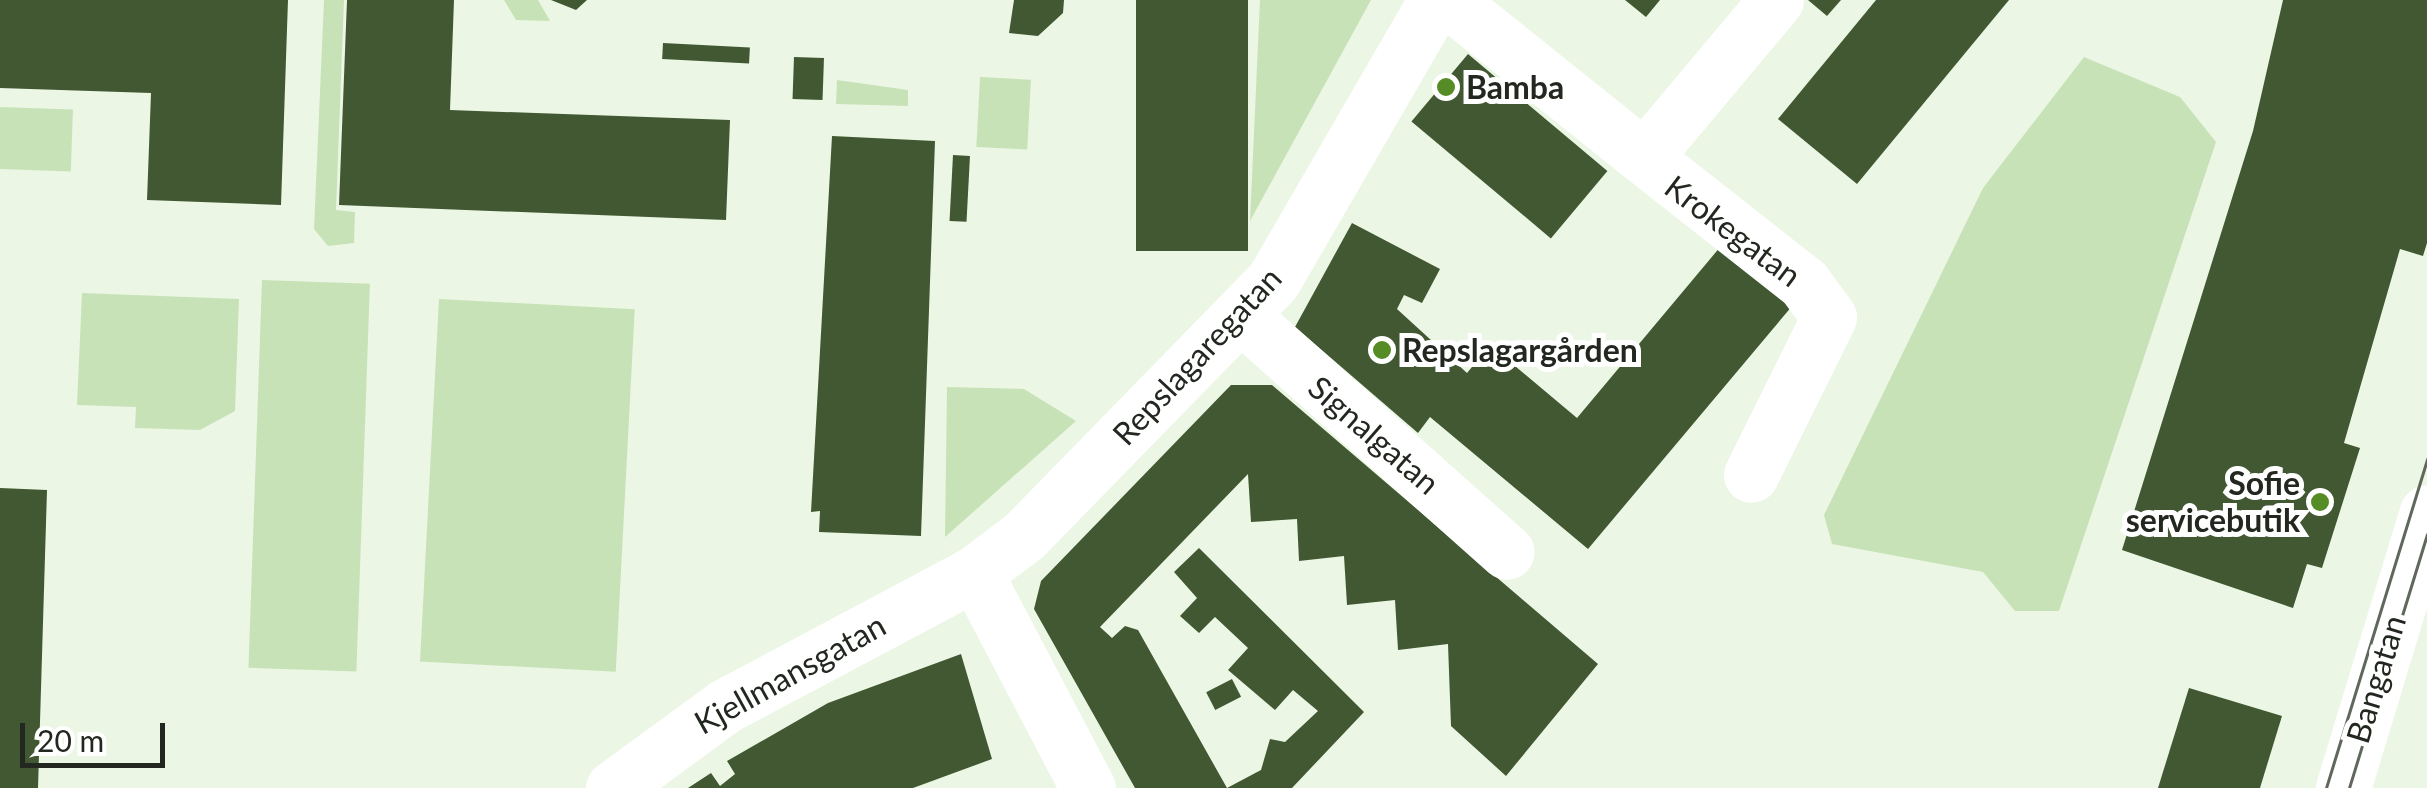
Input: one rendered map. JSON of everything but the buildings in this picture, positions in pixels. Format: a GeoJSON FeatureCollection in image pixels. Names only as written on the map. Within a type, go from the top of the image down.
{"type":"FeatureCollection","features":[{"type":"Feature","properties":{"kind":"street","name":"Repslagaregatan"},"geometry":{"type":"LineString","coordinates":[[976,573],[1242,317],[1290,256],[1436,0]]}},
{"type":"Feature","properties":{"kind":"street","name":"Krokegatan"},"geometry":{"type":"LineString","coordinates":[[1448,0],[1804,283],[1829,317],[1751,475]]}},
{"type":"Feature","properties":{"kind":"street","name":"Krokegatan"},"geometry":{"type":"LineString","coordinates":[[1635,150],[1657,142],[1776,0]]}},
{"type":"Feature","properties":{"kind":"street","name":"Signalgatan"},"geometry":{"type":"LineString","coordinates":[[1242,317],[1507,552]]}},
{"type":"Feature","properties":{"kind":"street","name":"Bangatan"},"geometry":{"type":"LineString","coordinates":[[2343,788],[2427,512]]}},
{"type":"Feature","properties":{"kind":"street","name":"Kjellmansgatan"},"geometry":{"type":"LineString","coordinates":[[613,788],[726,706],[976,573]]}},
{"type":"Feature","properties":{"kind":"street"},"geometry":{"type":"LineString","coordinates":[[976,573],[1088,788]]}},
{"type":"Feature","properties":{"kind":"green space"},"geometry":{"type":"Polygon","coordinates":[[[324,0],[344,0],[336,210],[355,212],[354,243],[328,246],[314,229],[324,0]]]}},
{"type":"Feature","properties":{"kind":"green space"},"geometry":{"type":"Polygon","coordinates":[[[504,0],[538,0],[550,21],[516,20],[504,0]]]}},
{"type":"Feature","properties":{"kind":"green space"},"geometry":{"type":"Polygon","coordinates":[[[1260,0],[1371,0],[1250,221],[1260,0]]]}},
{"type":"Feature","properties":{"kind":"green space"},"geometry":{"type":"Polygon","coordinates":[[[2084,57],[2180,97],[2216,142],[2059,611],[2015,611],[1983,572],[1832,544],[1824,515],[1983,188],[2084,57]]]}},
{"type":"Feature","properties":{"kind":"green space"},"geometry":{"type":"Polygon","coordinates":[[[980,77],[1031,80],[1027,150],[976,147],[980,77]]]}},
{"type":"Feature","properties":{"kind":"green space"},"geometry":{"type":"Polygon","coordinates":[[[837,80],[908,90],[908,106],[836,104],[837,80]]]}},
{"type":"Feature","properties":{"kind":"green space"},"geometry":{"type":"Polygon","coordinates":[[[0,107],[73,110],[71,172],[0,169],[0,107]]]}},
{"type":"Feature","properties":{"kind":"green space"},"geometry":{"type":"Polygon","coordinates":[[[262,280],[370,284],[356,672],[248,668],[262,280]]]}},
{"type":"Feature","properties":{"kind":"green space"},"geometry":{"type":"Polygon","coordinates":[[[82,293],[239,299],[235,411],[200,430],[135,428],[136,407],[77,405],[82,293]]]}},
{"type":"Feature","properties":{"kind":"green space"},"geometry":{"type":"Polygon","coordinates":[[[439,299],[635,309],[616,672],[420,662],[439,299]]]}},
{"type":"Feature","properties":{"kind":"green space"},"geometry":{"type":"Polygon","coordinates":[[[947,387],[1024,389],[1076,421],[945,537],[947,387]]]}},
{"type":"Feature","properties":{"kind":"tram line"},"geometry":{"type":"LineString","coordinates":[[2326,788],[2427,459]]}},
{"type":"Feature","properties":{"kind":"tram line"},"geometry":{"type":"LineString","coordinates":[[2349,788],[2427,535]]}},
{"type":"Feature","properties":{"kind":"place","name":"Bamba"},"geometry":{"type":"Point","coordinates":[1446,87]}},
{"type":"Feature","properties":{"kind":"place","name":"Repslagargården"},"geometry":{"type":"Point","coordinates":[1382,350]}},
{"type":"Feature","properties":{"kind":"place","name":"Sofie servicebutik"},"geometry":{"type":"Point","coordinates":[2320,502]}}]}
